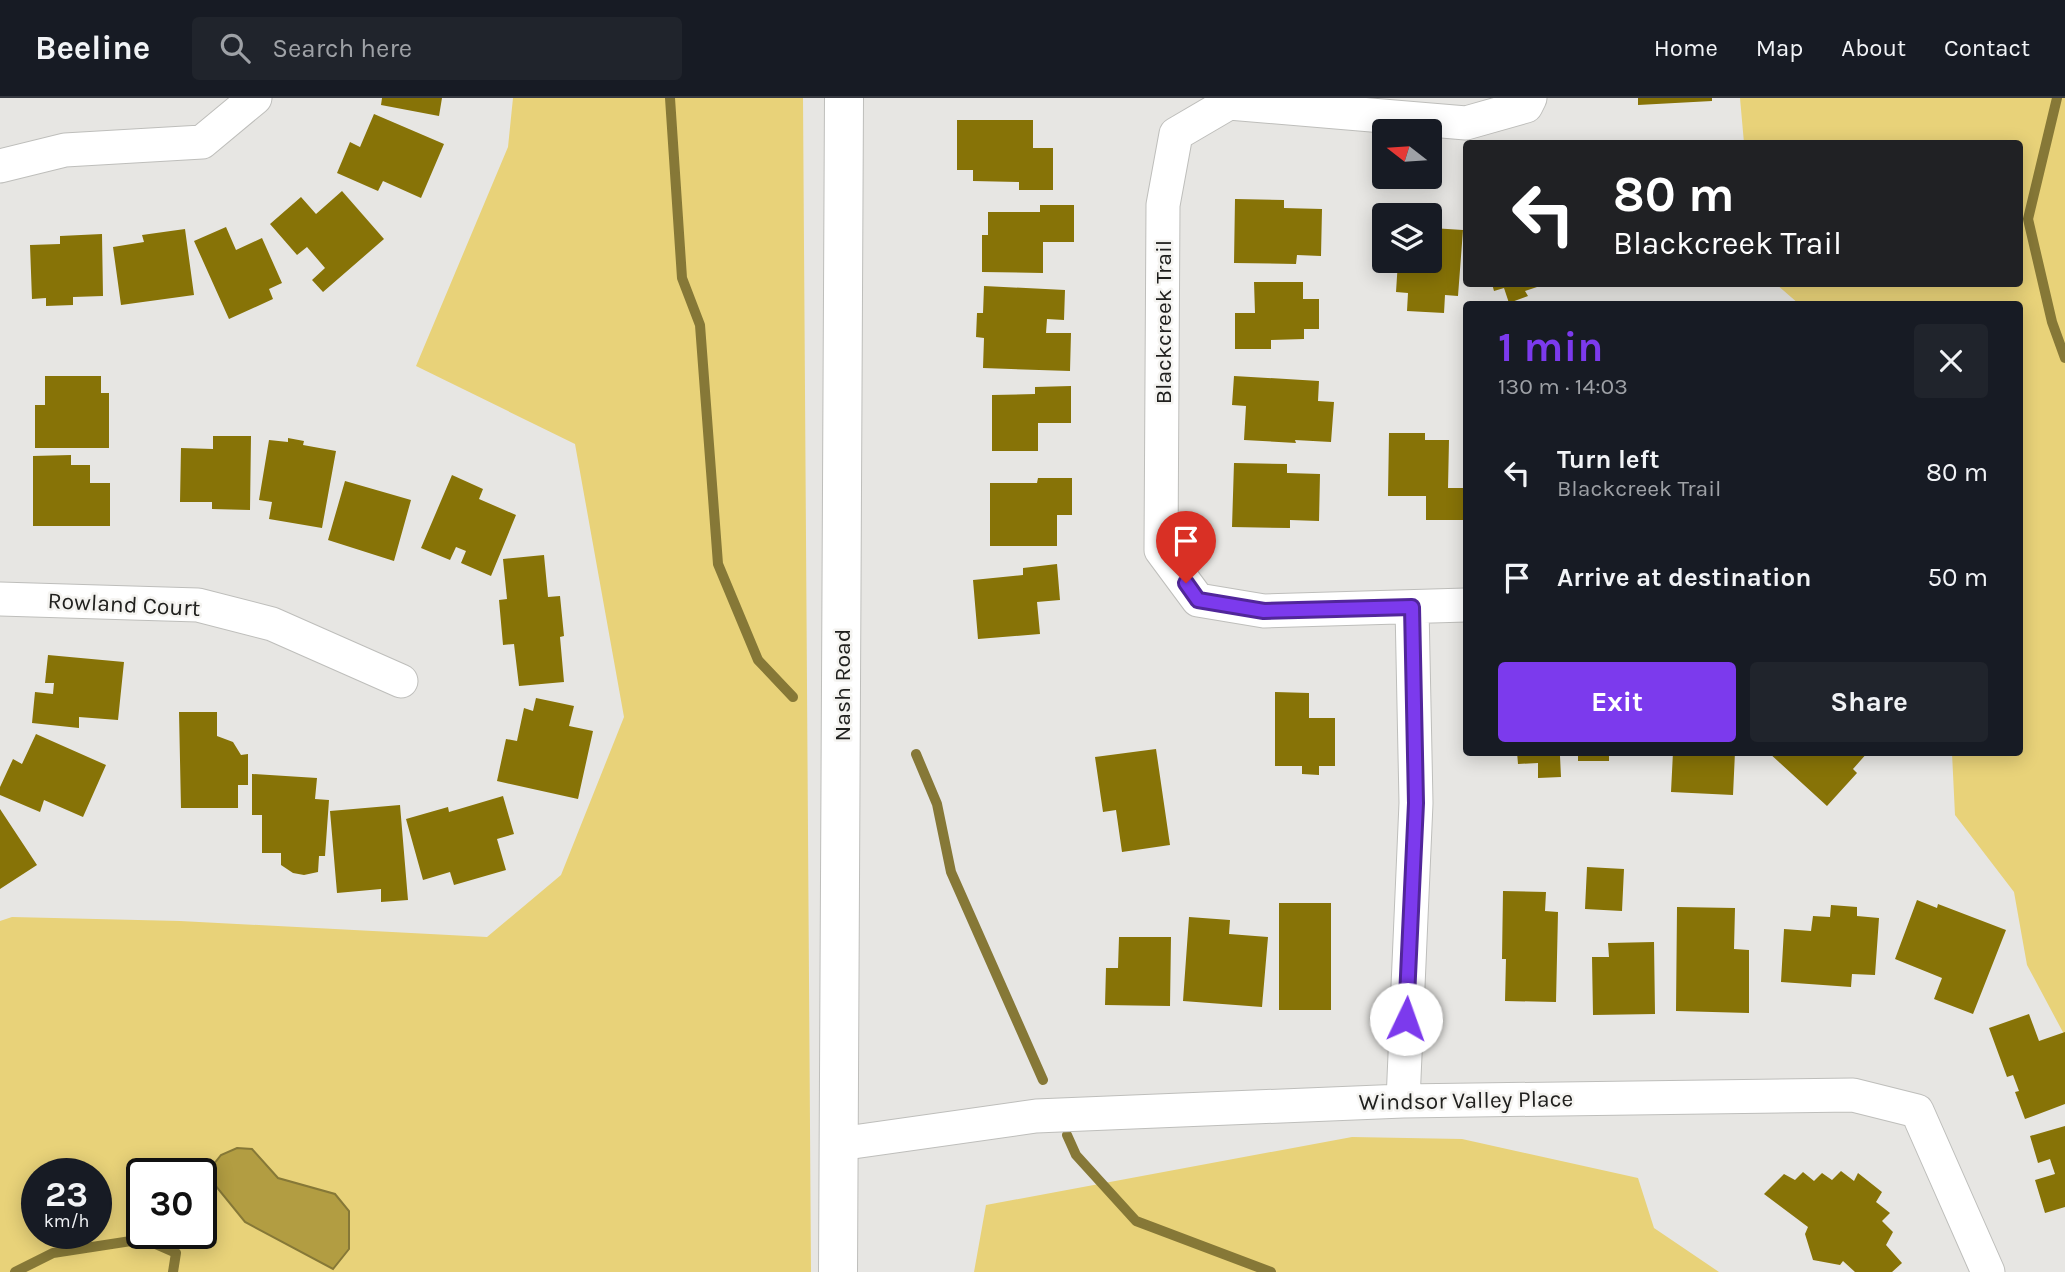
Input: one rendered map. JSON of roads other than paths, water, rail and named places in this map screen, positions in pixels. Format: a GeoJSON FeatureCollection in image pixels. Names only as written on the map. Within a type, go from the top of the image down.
{"type":"FeatureCollection","features":[{"type":"Feature","properties":{"kind":"street"},"geometry":{"type":"LineString","coordinates":[[0,166],[65,150],[202,142],[255,98]]}},
{"type":"Feature","properties":{"kind":"street","name":"Nash Road"},"geometry":{"type":"LineString","coordinates":[[838,1272],[844,98]]}},
{"type":"Feature","properties":{"kind":"street","name":"Blackcreek Trail"},"geometry":{"type":"LineString","coordinates":[[1463,605],[1264,611],[1198,600],[1161,550],[1163,205],[1176,134],[1229,103],[1466,123],[1526,106],[1530,98]]}},
{"type":"Feature","properties":{"kind":"street","name":"Rowland Court"},"geometry":{"type":"LineString","coordinates":[[0,599],[198,605],[272,624],[401,681]]}},
{"type":"Feature","properties":{"kind":"street"},"geometry":{"type":"LineString","coordinates":[[1403,1101],[1416,803],[1412,607]]}},
{"type":"Feature","properties":{"kind":"street","name":"Windsor Valley Place"},"geometry":{"type":"LineString","coordinates":[[839,1144],[1036,1116],[1403,1101],[1853,1095],[1917,1111],[1988,1272]]}},
{"type":"Feature","properties":{"kind":"waterway"},"geometry":{"type":"LineString","coordinates":[[670,98],[682,278],[700,325],[718,564],[758,660],[793,697]]}},
{"type":"Feature","properties":{"kind":"waterway"},"geometry":{"type":"LineString","coordinates":[[2057,98],[2028,219],[2052,322],[2065,358]]}},
{"type":"Feature","properties":{"kind":"waterway"},"geometry":{"type":"LineString","coordinates":[[916,754],[937,804],[951,872],[1043,1080]]}},
{"type":"Feature","properties":{"kind":"waterway"},"geometry":{"type":"LineString","coordinates":[[1067,1135],[1076,1155],[1136,1221],[1271,1272]]}},
{"type":"Feature","properties":{"kind":"waterway"},"geometry":{"type":"LineString","coordinates":[[15,1272],[53,1253],[144,1239],[176,1253],[173,1272]]}}]}
